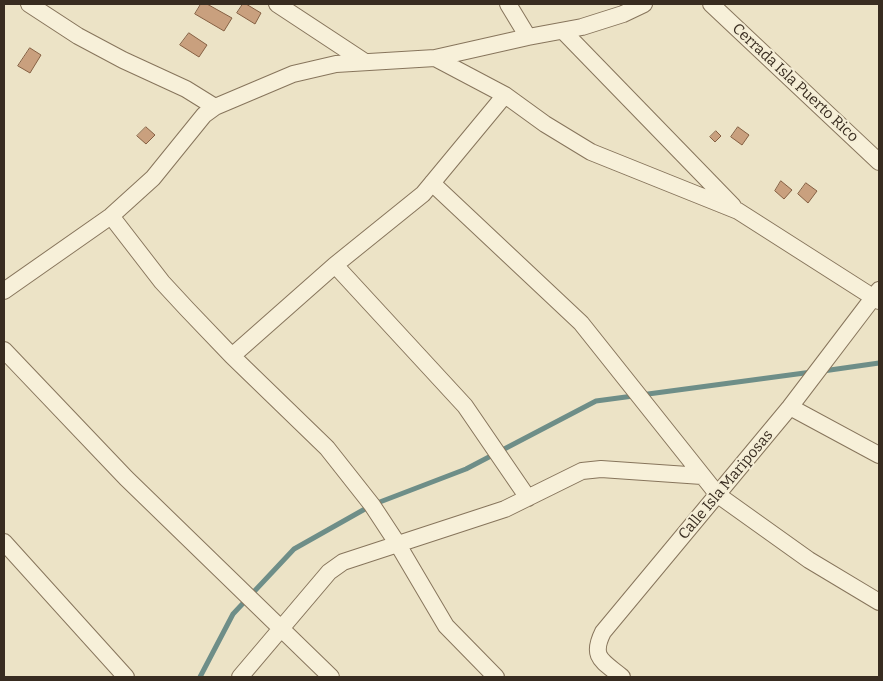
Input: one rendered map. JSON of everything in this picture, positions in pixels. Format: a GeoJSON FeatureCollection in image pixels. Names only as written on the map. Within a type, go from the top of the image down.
{"type":"FeatureCollection","features":[{"type":"Feature","properties":{"kind":"street"},"geometry":{"type":"LineString","coordinates":[[29,4],[78,36],[123,60],[186,89],[215,107]]}},
{"type":"Feature","properties":{"kind":"street"},"geometry":{"type":"LineString","coordinates":[[277,4],[365,62]]}},
{"type":"Feature","properties":{"kind":"street"},"geometry":{"type":"LineString","coordinates":[[508,4],[528,37]]}},
{"type":"Feature","properties":{"kind":"street"},"geometry":{"type":"LineString","coordinates":[[4,291],[111,216],[153,178],[204,116],[215,107],[292,74],[336,64],[435,58],[582,27],[623,14],[644,4]]}},
{"type":"Feature","properties":{"kind":"street","name":"Cerrada Isla Puerto Rico"},"geometry":{"type":"LineString","coordinates":[[711,4],[879,162]]}},
{"type":"Feature","properties":{"kind":"street"},"geometry":{"type":"LineString","coordinates":[[563,31],[738,212]]}},
{"type":"Feature","properties":{"kind":"street"},"geometry":{"type":"LineString","coordinates":[[435,58],[505,95],[546,124],[591,152],[738,212],[877,296]]}},
{"type":"Feature","properties":{"kind":"street"},"geometry":{"type":"LineString","coordinates":[[232,356],[335,265],[423,194],[505,95]]}},
{"type":"Feature","properties":{"kind":"street"},"geometry":{"type":"LineString","coordinates":[[432,183],[581,323],[718,495],[810,560],[879,602]]}},
{"type":"Feature","properties":{"kind":"street"},"geometry":{"type":"LineString","coordinates":[[111,216],[162,282],[232,356],[326,448],[368,500],[397,543],[446,626],[496,677]]}},
{"type":"Feature","properties":{"kind":"street"},"geometry":{"type":"LineString","coordinates":[[335,265],[465,406],[528,498]]}},
{"type":"Feature","properties":{"kind":"street","name":"Calle Isla Mariposas"},"geometry":{"type":"LineString","coordinates":[[622,677],[598,657],[596,645],[603,632],[790,407],[877,296]]}},
{"type":"Feature","properties":{"kind":"street"},"geometry":{"type":"LineString","coordinates":[[4,350],[126,478],[331,677]]}},
{"type":"Feature","properties":{"kind":"street"},"geometry":{"type":"LineString","coordinates":[[790,407],[879,455]]}},
{"type":"Feature","properties":{"kind":"street"},"geometry":{"type":"LineString","coordinates":[[240,677],[329,572],[343,562],[505,509],[582,471],[601,469],[702,476]]}},
{"type":"Feature","properties":{"kind":"street"},"geometry":{"type":"LineString","coordinates":[[4,542],[126,677]]}},
{"type":"Feature","properties":{"kind":"building"},"geometry":{"type":"Polygon","coordinates":[[[201,4],[207,4],[232,18],[224,31],[195,14],[201,4]]]}},
{"type":"Feature","properties":{"kind":"building"},"geometry":{"type":"Polygon","coordinates":[[[243,4],[261,13],[255,24],[237,13],[243,4]]]}},
{"type":"Feature","properties":{"kind":"building"},"geometry":{"type":"Polygon","coordinates":[[[189,33],[207,45],[199,57],[180,45],[189,33]]]}},
{"type":"Feature","properties":{"kind":"building"},"geometry":{"type":"Polygon","coordinates":[[[30,48],[41,55],[30,73],[18,66],[30,48]]]}},
{"type":"Feature","properties":{"kind":"building"},"geometry":{"type":"Polygon","coordinates":[[[146,127],[155,135],[146,144],[137,136],[146,127]]]}},
{"type":"Feature","properties":{"kind":"building"},"geometry":{"type":"Polygon","coordinates":[[[738,127],[749,135],[742,145],[731,137],[738,127]]]}},
{"type":"Feature","properties":{"kind":"building"},"geometry":{"type":"Polygon","coordinates":[[[716,131],[721,136],[715,142],[710,137],[716,131]]]}},
{"type":"Feature","properties":{"kind":"building"},"geometry":{"type":"Polygon","coordinates":[[[781,181],[792,190],[784,199],[775,191],[781,181]]]}},
{"type":"Feature","properties":{"kind":"building"},"geometry":{"type":"Polygon","coordinates":[[[806,183],[817,191],[808,203],[798,194],[806,183]]]}},
{"type":"Feature","properties":{"kind":"waterway"},"geometry":{"type":"LineString","coordinates":[[823,371],[879,363]]}},
{"type":"Feature","properties":{"kind":"waterway"},"geometry":{"type":"LineString","coordinates":[[200,677],[233,614],[294,549],[372,505],[466,469],[596,401],[812,372]]}}]}
